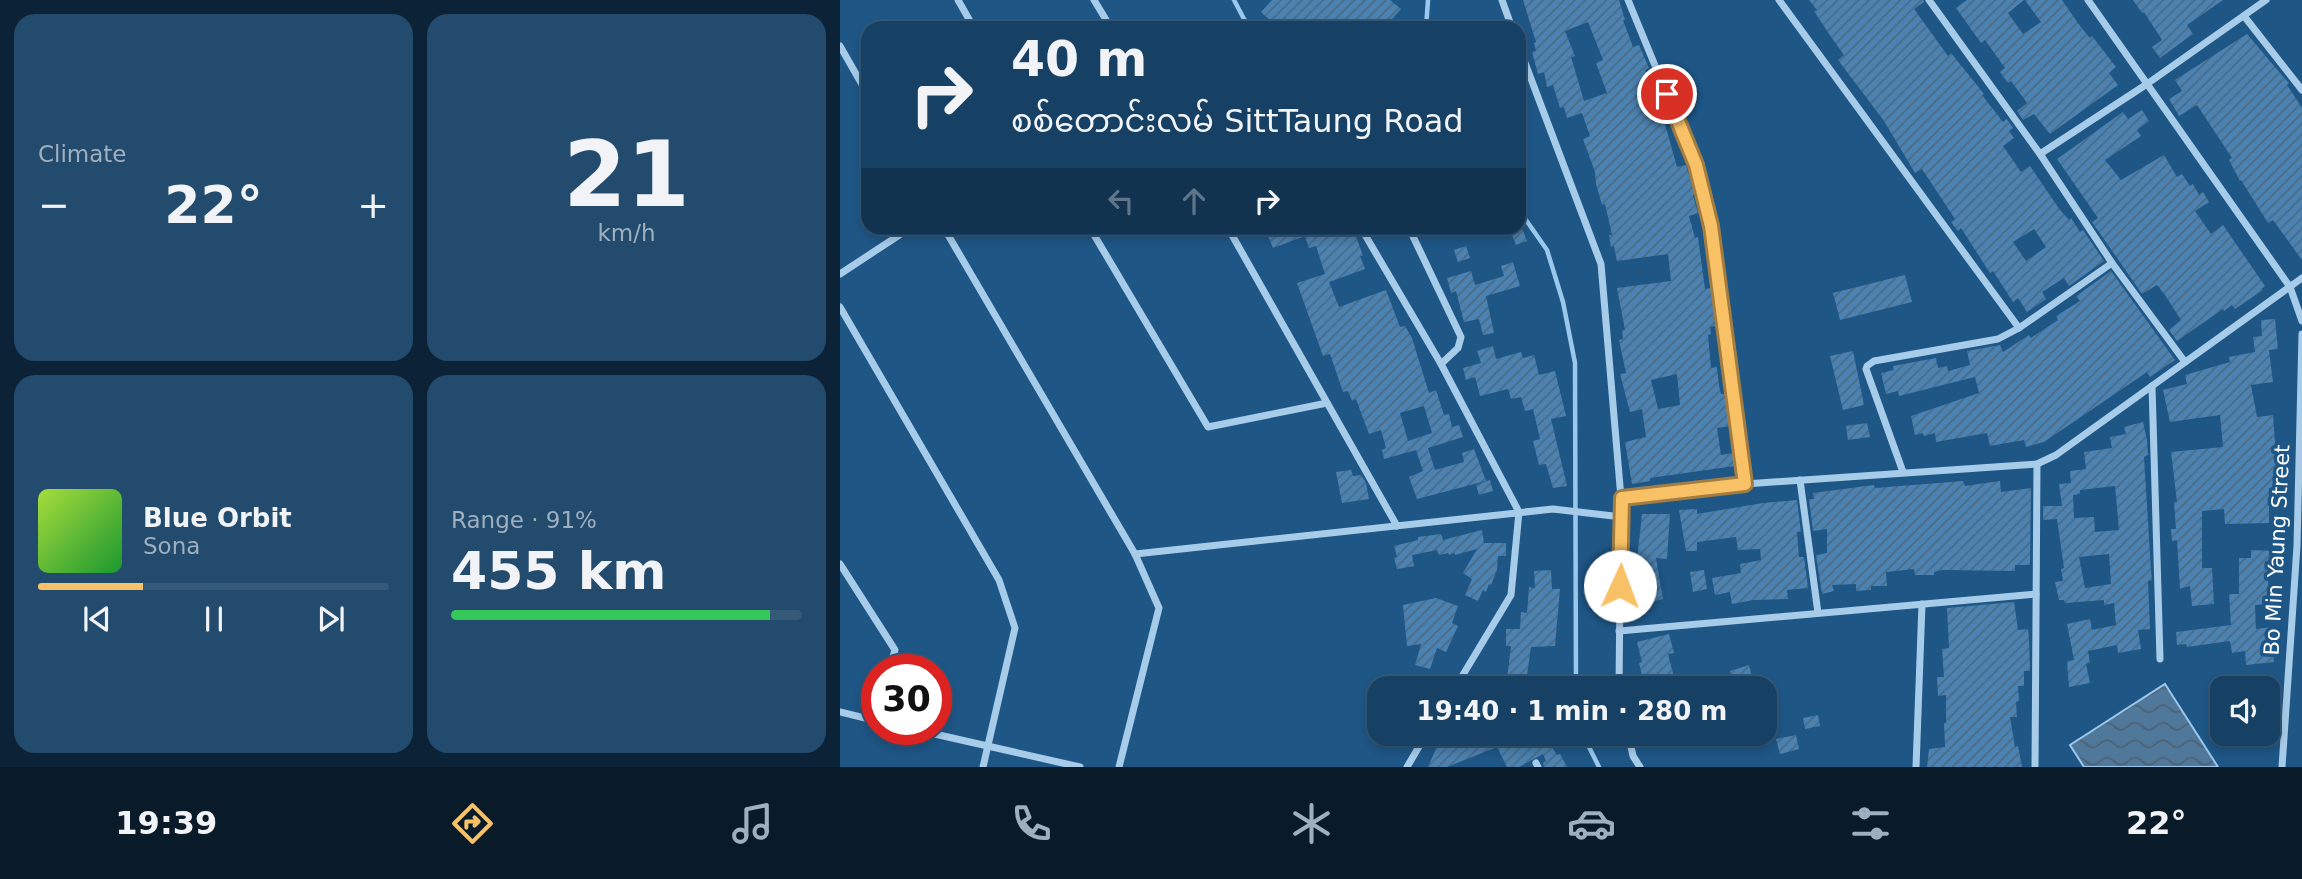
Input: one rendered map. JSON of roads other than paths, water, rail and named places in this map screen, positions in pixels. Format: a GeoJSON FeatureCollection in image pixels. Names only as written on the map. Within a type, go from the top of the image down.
{"type":"FeatureCollection","features":[{"type":"Feature","properties":{"kind":"street"},"geometry":{"type":"LineString","coordinates":[[958,0],[970,21]]}},
{"type":"Feature","properties":{"kind":"street"},"geometry":{"type":"LineString","coordinates":[[1094,0],[1107,21]]}},
{"type":"Feature","properties":{"kind":"street"},"geometry":{"type":"LineString","coordinates":[[1502,0],[1510,21]]}},
{"type":"Feature","properties":{"kind":"street"},"geometry":{"type":"LineString","coordinates":[[1628,0],[1696,165],[1711,226],[1745,484]]}},
{"type":"Feature","properties":{"kind":"street"},"geometry":{"type":"LineString","coordinates":[[1779,0],[2019,328]]}},
{"type":"Feature","properties":{"kind":"street"},"geometry":{"type":"LineString","coordinates":[[1929,0],[2040,154],[2112,263],[2185,362]]}},
{"type":"Feature","properties":{"kind":"street"},"geometry":{"type":"LineString","coordinates":[[2088,0],[2290,287],[2302,321]]}},
{"type":"Feature","properties":{"kind":"street"},"geometry":{"type":"LineString","coordinates":[[2040,154],[2147,85],[2266,0]]}},
{"type":"Feature","properties":{"kind":"street"},"geometry":{"type":"LineString","coordinates":[[2244,16],[2302,90]]}},
{"type":"Feature","properties":{"kind":"street"},"geometry":{"type":"LineString","coordinates":[[840,46],[861,83]]}},
{"type":"Feature","properties":{"kind":"street"},"geometry":{"type":"LineString","coordinates":[[1526,66],[1601,264],[1622,498],[1619,676]]}},
{"type":"Feature","properties":{"kind":"street"},"geometry":{"type":"LineString","coordinates":[[840,274],[899,235]]}},
{"type":"Feature","properties":{"kind":"street"},"geometry":{"type":"LineString","coordinates":[[948,235],[1135,554],[1159,608],[1119,767]]}},
{"type":"Feature","properties":{"kind":"street"},"geometry":{"type":"LineString","coordinates":[[1094,235],[1203,423],[1208,427],[1327,402]]}},
{"type":"Feature","properties":{"kind":"street"},"geometry":{"type":"LineString","coordinates":[[1232,235],[1397,526]]}},
{"type":"Feature","properties":{"kind":"street"},"geometry":{"type":"LineString","coordinates":[[1365,235],[1441,364],[1519,512],[1511,595],[1462,676]]}},
{"type":"Feature","properties":{"kind":"street"},"geometry":{"type":"LineString","coordinates":[[1412,235],[1461,337],[1458,348],[1441,364]]}},
{"type":"Feature","properties":{"kind":"street"},"geometry":{"type":"LineString","coordinates":[[1903,472],[1867,366],[1874,361],[1998,339],[2019,328],[2112,263]]}},
{"type":"Feature","properties":{"kind":"street"},"geometry":{"type":"LineString","coordinates":[[1622,498],[1745,484],[2036,464],[2056,455],[2302,278]]}},
{"type":"Feature","properties":{"kind":"street"},"geometry":{"type":"LineString","coordinates":[[840,307],[999,580],[1015,628],[983,767]]}},
{"type":"Feature","properties":{"kind":"street","name":"Bo Min Yaung Street"},"geometry":{"type":"LineString","coordinates":[[2281,767],[2300,546],[2302,334]]}},
{"type":"Feature","properties":{"kind":"street"},"geometry":{"type":"LineString","coordinates":[[2152,386],[2161,659]]}},
{"type":"Feature","properties":{"kind":"street"},"geometry":{"type":"LineString","coordinates":[[2035,767],[2036,464]]}},
{"type":"Feature","properties":{"kind":"street"},"geometry":{"type":"LineString","coordinates":[[1800,480],[1818,614]]}},
{"type":"Feature","properties":{"kind":"street"},"geometry":{"type":"LineString","coordinates":[[1135,554],[1553,509],[1622,517]]}},
{"type":"Feature","properties":{"kind":"street"},"geometry":{"type":"LineString","coordinates":[[840,564],[895,650],[894,654]]}},
{"type":"Feature","properties":{"kind":"street"},"geometry":{"type":"LineString","coordinates":[[1619,631],[2036,594]]}},
{"type":"Feature","properties":{"kind":"street"},"geometry":{"type":"LineString","coordinates":[[1916,767],[1922,604]]}},
{"type":"Feature","properties":{"kind":"street"},"geometry":{"type":"LineString","coordinates":[[840,712],[861,716]]}},
{"type":"Feature","properties":{"kind":"street"},"geometry":{"type":"LineString","coordinates":[[952,738],[1080,767]]}},
{"type":"Feature","properties":{"kind":"street"},"geometry":{"type":"LineString","coordinates":[[1407,767],[1419,746]]}},
{"type":"Feature","properties":{"kind":"street"},"geometry":{"type":"LineString","coordinates":[[1631,746],[1640,767]]}},
{"type":"Feature","properties":{"kind":"water"},"geometry":{"type":"Polygon","coordinates":[[[2165,684],[2218,767],[2084,767],[2070,745],[2165,684]]]}},
{"type":"Feature","properties":{"kind":"waterway"},"geometry":{"type":"LineString","coordinates":[[1234,0],[1246,21]]}},
{"type":"Feature","properties":{"kind":"waterway"},"geometry":{"type":"LineString","coordinates":[[1426,21],[1428,0]]}},
{"type":"Feature","properties":{"kind":"waterway"},"geometry":{"type":"LineString","coordinates":[[1526,220],[1547,250],[1563,302],[1575,363],[1576,676]]}},
{"type":"Feature","properties":{"kind":"waterway"},"geometry":{"type":"LineString","coordinates":[[1588,746],[1599,767]]}}]}
